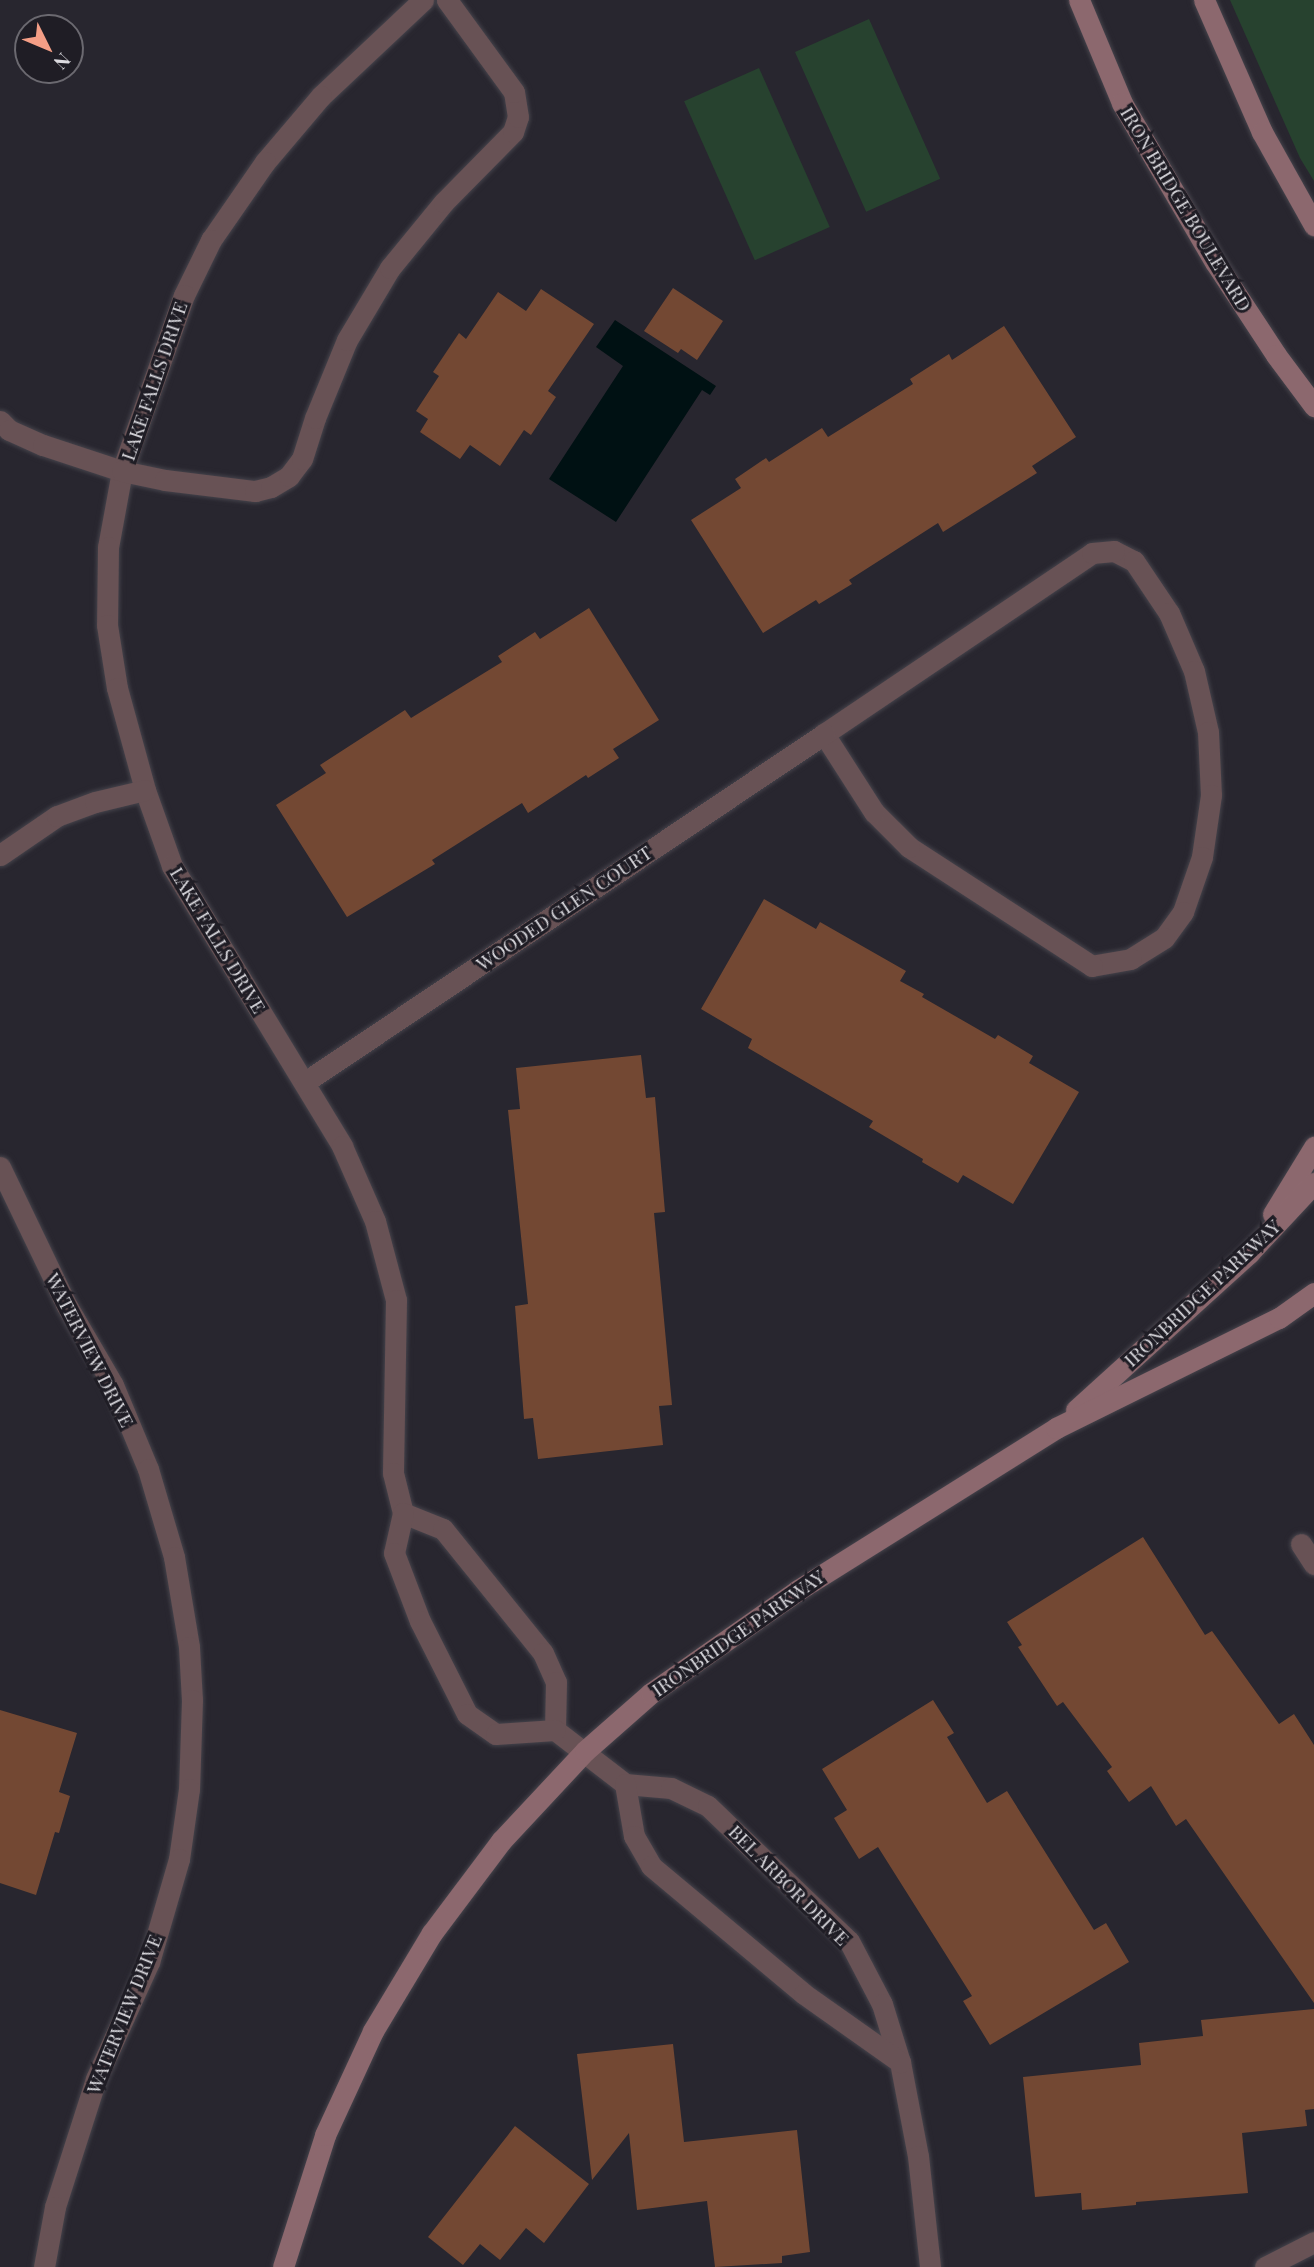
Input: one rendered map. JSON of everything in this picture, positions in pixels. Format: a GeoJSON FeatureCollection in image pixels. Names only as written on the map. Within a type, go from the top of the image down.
{"type":"FeatureCollection","features":[{"type":"Feature","properties":{"kind":"street","name":"LAKE FALLS DRIVE"},"geometry":{"type":"LineString","coordinates":[[403,1513],[393,1473],[396,1300],[374,1221],[342,1146],[172,866],[145,790],[117,688],[107,625],[108,547],[122,471],[184,295],[211,240],[265,162],[320,96],[424,0]]}},
{"type":"Feature","properties":{"kind":"street"},"geometry":{"type":"LineString","coordinates":[[0,421],[9,430],[43,445],[122,471],[165,480],[256,491],[271,488],[289,476],[302,459],[315,418],[347,340],[390,268],[443,202],[513,132],[518,117],[514,92],[447,0]]}},
{"type":"Feature","properties":{"kind":"street","name":"IRON BRIDGE BOULEVARD"},"geometry":{"type":"LineString","coordinates":[[1079,0],[1128,114],[1215,262],[1276,355],[1314,406]]}},
{"type":"Feature","properties":{"kind":"street"},"geometry":{"type":"LineString","coordinates":[[1204,0],[1262,132],[1314,225]]}},
{"type":"Feature","properties":{"kind":"street","name":"WOODED GLEN COURT"},"geometry":{"type":"LineString","coordinates":[[304,1082],[1092,553],[1114,551],[1134,561],[1169,613],[1194,671],[1208,732],[1211,795],[1202,857],[1184,912],[1164,938],[1131,959],[1092,966],[909,847],[874,812],[824,734]]}},
{"type":"Feature","properties":{"kind":"street"},"geometry":{"type":"LineString","coordinates":[[0,855],[57,816],[95,802],[145,790]]}},
{"type":"Feature","properties":{"kind":"street"},"geometry":{"type":"LineString","coordinates":[[1249,1253],[1314,1147]]}},
{"type":"Feature","properties":{"kind":"street","name":"WATERVIEW DRIVE"},"geometry":{"type":"LineString","coordinates":[[0,1167],[67,1306],[113,1385],[148,1469],[174,1557],[189,1647],[192,1700],[190,1789],[179,1859],[149,1962],[96,2079],[55,2207],[44,2267]]}},
{"type":"Feature","properties":{"kind":"street","name":"IRONBRIDGE PARKWAY"},"geometry":{"type":"LineString","coordinates":[[1056,1427],[1249,1253],[1314,1183]]}},
{"type":"Feature","properties":{"kind":"street","name":"IRONBRIDGE PARKWAY"},"geometry":{"type":"LineString","coordinates":[[283,2267],[325,2135],[373,2031],[432,1933],[493,1851],[584,1751],[651,1692],[718,1643],[1056,1427],[1279,1318],[1314,1293]]}},
{"type":"Feature","properties":{"kind":"street"},"geometry":{"type":"LineString","coordinates":[[555,1730],[556,1682],[543,1653],[443,1530],[403,1513],[394,1553],[420,1621],[467,1714],[496,1734],[555,1730],[584,1751],[625,1784],[634,1836],[651,1866],[804,1994],[900,2062]]}},
{"type":"Feature","properties":{"kind":"street"},"geometry":{"type":"LineString","coordinates":[[1301,1544],[1314,1564]]}},
{"type":"Feature","properties":{"kind":"street","name":"BEL ARBOR DRIVE"},"geometry":{"type":"LineString","coordinates":[[625,1784],[671,1788],[708,1806],[849,1941],[882,2004],[900,2062],[918,2156],[930,2267]]}},
{"type":"Feature","properties":{"kind":"street"},"geometry":{"type":"LineString","coordinates":[[1265,2267],[1314,2242]]}},
{"type":"Feature","properties":{"kind":"green space"},"geometry":{"type":"Polygon","coordinates":[[[1230,0],[1314,0],[1314,181],[1300,158],[1230,0]]]}},
{"type":"Feature","properties":{"kind":"green space"},"geometry":{"type":"Polygon","coordinates":[[[869,19],[940,179],[866,212],[795,52],[869,19]]]}},
{"type":"Feature","properties":{"kind":"green space"},"geometry":{"type":"Polygon","coordinates":[[[759,68],[830,227],[755,260],[684,101],[759,68]]]}},
{"type":"Feature","properties":{"kind":"shaded area"},"geometry":{"type":"Polygon","coordinates":[[[615,320],[716,386],[710,395],[702,390],[616,522],[549,479],[623,366],[596,347],[615,320]]]}},
{"type":"Feature","properties":{"kind":"building"},"geometry":{"type":"Polygon","coordinates":[[[673,288],[723,321],[697,360],[681,349],[678,353],[644,331],[673,288]]]}},
{"type":"Feature","properties":{"kind":"building"},"geometry":{"type":"Polygon","coordinates":[[[541,289],[594,324],[548,391],[556,397],[531,435],[524,430],[500,466],[470,445],[460,459],[420,432],[428,419],[416,411],[439,376],[433,372],[459,333],[466,339],[498,292],[526,311],[541,289]]]}},
{"type":"Feature","properties":{"kind":"building"},"geometry":{"type":"Polygon","coordinates":[[[1004,326],[1076,437],[1032,466],[1037,473],[943,532],[938,523],[849,580],[852,584],[819,604],[816,600],[763,633],[691,520],[741,488],[735,479],[766,458],[769,462],[822,428],[828,437],[913,384],[910,379],[949,354],[952,360],[1004,326]]]}},
{"type":"Feature","properties":{"kind":"building"},"geometry":{"type":"Polygon","coordinates":[[[589,608],[659,720],[613,749],[619,758],[588,778],[586,775],[528,813],[522,803],[432,860],[435,864],[347,917],[276,805],[326,773],[320,765],[405,710],[411,718],[502,662],[498,656],[535,632],[540,639],[589,608]]]}},
{"type":"Feature","properties":{"kind":"building"},"geometry":{"type":"Polygon","coordinates":[[[764,899],[816,929],[820,922],[906,971],[900,981],[924,994],[922,997],[995,1039],[998,1035],[1033,1056],[1029,1063],[1079,1092],[1013,1204],[963,1175],[958,1183],[922,1162],[923,1159],[869,1127],[873,1121],[748,1048],[752,1039],[701,1009],[764,899]]]}},
{"type":"Feature","properties":{"kind":"building"},"geometry":{"type":"Polygon","coordinates":[[[641,1055],[646,1098],[655,1097],[665,1212],[654,1213],[672,1405],[659,1406],[663,1445],[538,1459],[533,1418],[524,1419],[515,1306],[528,1304],[508,1110],[520,1109],[516,1068],[641,1055]]]}},
{"type":"Feature","properties":{"kind":"building"},"geometry":{"type":"Polygon","coordinates":[[[1143,1537],[1205,1635],[1212,1631],[1279,1724],[1294,1714],[1314,1745],[1314,2003],[1186,1819],[1176,1826],[1151,1786],[1129,1802],[1107,1771],[1112,1767],[1063,1702],[1057,1706],[1018,1647],[1022,1645],[1007,1622],[1143,1537]]]}},
{"type":"Feature","properties":{"kind":"building"},"geometry":{"type":"Polygon","coordinates":[[[933,1700],[954,1733],[947,1737],[987,1803],[1007,1791],[1094,1930],[1106,1923],[1129,1962],[990,2045],[963,2001],[972,1996],[878,1847],[859,1859],[834,1818],[847,1810],[822,1769],[933,1700]]]}},
{"type":"Feature","properties":{"kind":"building"},"geometry":{"type":"Polygon","coordinates":[[[0,1710],[77,1733],[59,1792],[70,1796],[59,1833],[55,1832],[36,1895],[0,1883],[0,1710]]]}},
{"type":"Feature","properties":{"kind":"building"},"geometry":{"type":"Polygon","coordinates":[[[1314,2009],[1314,2109],[1305,2110],[1307,2126],[1242,2133],[1248,2193],[1136,2202],[1136,2205],[1082,2210],[1081,2193],[1035,2197],[1023,2077],[1141,2065],[1139,2043],[1203,2036],[1201,2020],[1314,2009]]]}},
{"type":"Feature","properties":{"kind":"building"},"geometry":{"type":"Polygon","coordinates":[[[673,2044],[684,2142],[797,2130],[810,2252],[782,2256],[782,2263],[715,2267],[707,2201],[637,2210],[629,2133],[592,2180],[577,2054],[673,2044]]]}},
{"type":"Feature","properties":{"kind":"building"},"geometry":{"type":"Polygon","coordinates":[[[515,2126],[589,2184],[544,2243],[526,2228],[500,2260],[480,2244],[463,2265],[428,2237],[515,2126]]]}}]}
